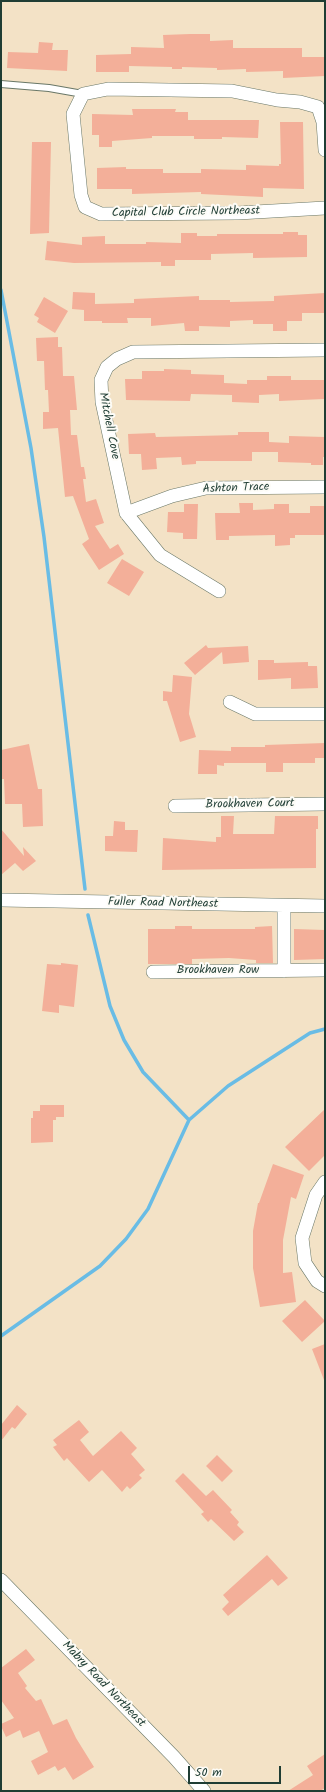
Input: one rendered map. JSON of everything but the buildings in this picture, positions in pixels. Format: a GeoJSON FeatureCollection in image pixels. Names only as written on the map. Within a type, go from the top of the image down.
{"type":"FeatureCollection","features":[{"type":"Feature","properties":{"kind":"street"},"geometry":{"type":"LineString","coordinates":[[83,94],[108,89],[232,91],[277,100],[300,102],[318,107],[323,122],[325,150]]}},
{"type":"Feature","properties":{"kind":"street","name":"Capital Club Circle Northeast"},"geometry":{"type":"LineString","coordinates":[[83,94],[73,114],[81,196],[85,207],[100,214],[238,213],[325,208]]}},
{"type":"Feature","properties":{"kind":"street","name":"Mitchell Cove"},"geometry":{"type":"LineString","coordinates":[[219,592],[160,555],[126,513],[102,402],[101,380],[107,367],[117,359],[133,352],[325,350]]}},
{"type":"Feature","properties":{"kind":"street","name":"Ashton Trace"},"geometry":{"type":"LineString","coordinates":[[126,513],[172,496],[206,488],[325,487]]}},
{"type":"Feature","properties":{"kind":"street"},"geometry":{"type":"LineString","coordinates":[[230,702],[255,714],[325,714]]}},
{"type":"Feature","properties":{"kind":"street","name":"Brookhaven Court"},"geometry":{"type":"LineString","coordinates":[[175,806],[325,804]]}},
{"type":"Feature","properties":{"kind":"street","name":"Fuller Road Northeast"},"geometry":{"type":"LineString","coordinates":[[1,900],[325,906]]}},
{"type":"Feature","properties":{"kind":"street"},"geometry":{"type":"LineString","coordinates":[[284,906],[284,971]]}},
{"type":"Feature","properties":{"kind":"street","name":"Brookhaven Row"},"geometry":{"type":"LineString","coordinates":[[153,972],[325,970]]}},
{"type":"Feature","properties":{"kind":"street"},"geometry":{"type":"LineString","coordinates":[[325,1182],[316,1195],[302,1238],[305,1263],[317,1281],[325,1286]]}},
{"type":"Feature","properties":{"kind":"street","name":"Mabry Road Northeast"},"geometry":{"type":"LineString","coordinates":[[1,1580],[174,1758],[204,1791]]}},
{"type":"Feature","properties":{"kind":"lane"},"geometry":{"type":"LineString","coordinates":[[1,84],[49,88],[83,94]]}},
{"type":"Feature","properties":{"kind":"waterway"},"geometry":{"type":"LineString","coordinates":[[1,290],[31,448],[44,537],[85,889]]}},
{"type":"Feature","properties":{"kind":"waterway"},"geometry":{"type":"LineString","coordinates":[[88,915],[110,1006],[124,1040],[143,1072],[189,1120]]}},
{"type":"Feature","properties":{"kind":"waterway"},"geometry":{"type":"LineString","coordinates":[[1,1336],[100,1266],[126,1239],[148,1209],[189,1120],[228,1086],[310,1033],[325,1029]]}}]}
